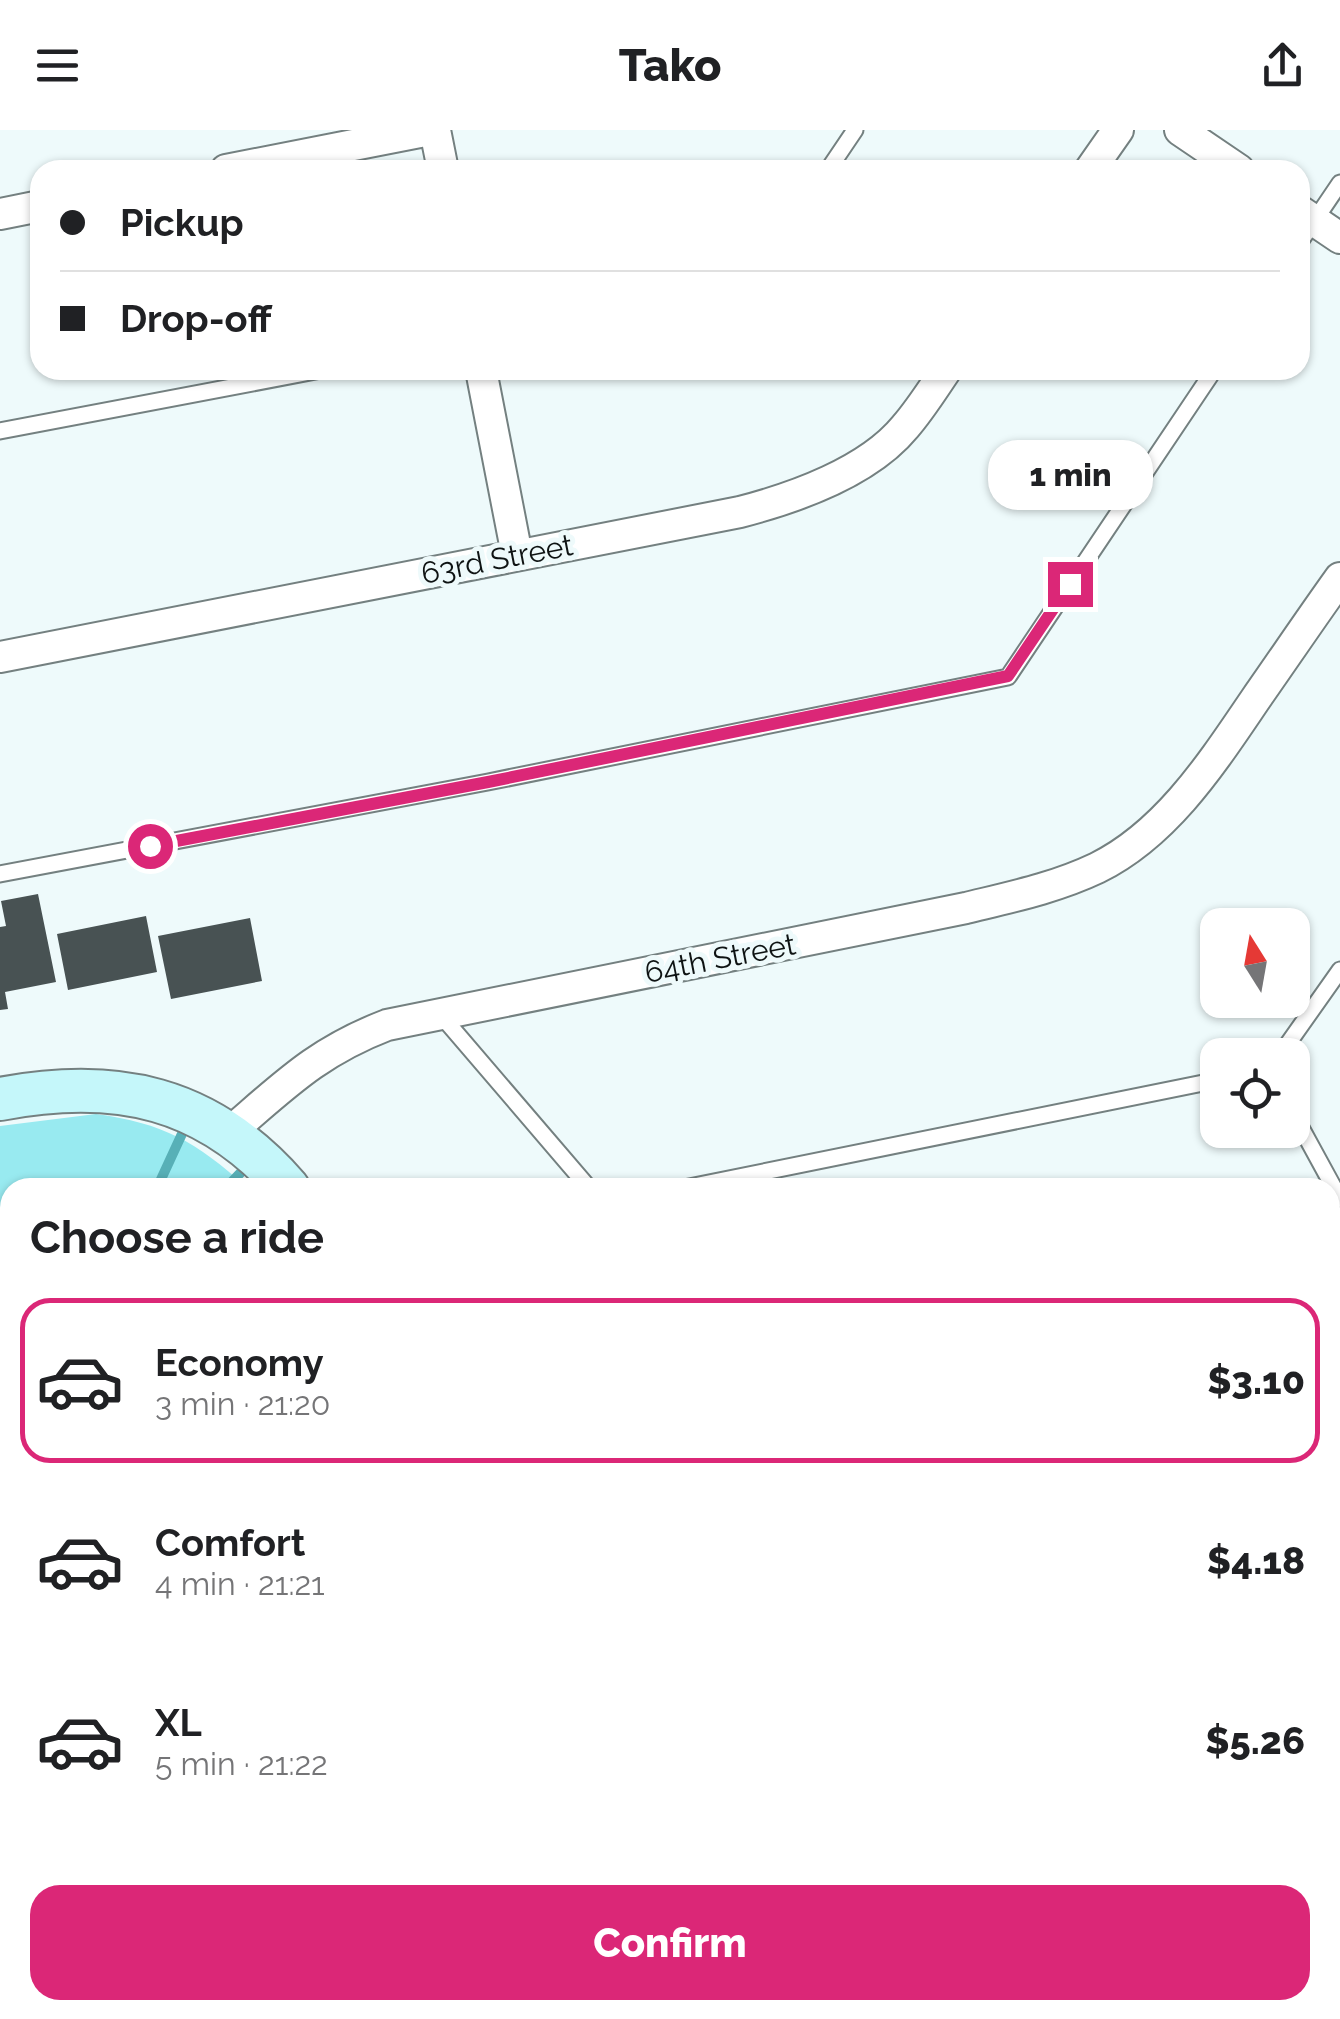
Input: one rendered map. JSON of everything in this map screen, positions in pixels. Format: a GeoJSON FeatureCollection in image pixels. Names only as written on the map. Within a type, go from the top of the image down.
{"type":"FeatureCollection","features":[{"type":"Feature","properties":{"kind":"street"},"geometry":{"type":"LineString","coordinates":[[278,160],[432,130],[440,160]]}},
{"type":"Feature","properties":{"kind":"street"},"geometry":{"type":"LineString","coordinates":[[1097,160],[1118,130]]}},
{"type":"Feature","properties":{"kind":"street"},"geometry":{"type":"LineString","coordinates":[[1180,130],[1224,160]]}},
{"type":"Feature","properties":{"kind":"street"},"geometry":{"type":"LineString","coordinates":[[0,214],[30,208]]}},
{"type":"Feature","properties":{"kind":"street"},"geometry":{"type":"LineString","coordinates":[[1310,227],[1340,238]]}},
{"type":"Feature","properties":{"kind":"street"},"geometry":{"type":"LineString","coordinates":[[483,380],[517,555]]}},
{"type":"Feature","properties":{"kind":"street","name":"63rd Street"},"geometry":{"type":"LineString","coordinates":[[0,657],[786,500],[832,480],[903,430],[939,380]]}},
{"type":"Feature","properties":{"kind":"street","name":"64th Street"},"geometry":{"type":"LineString","coordinates":[[230,1132],[312,1061],[347,1040],[387,1025],[966,908],[1045,890],[1099,867],[1167,816],[1212,762],[1340,578]]}},
{"type":"Feature","properties":{"kind":"street"},"geometry":{"type":"LineString","coordinates":[[0,1099],[92,1089],[140,1095],[180,1108],[230,1132],[278,1178]]}},
{"type":"Feature","properties":{"kind":"lane"},"geometry":{"type":"LineString","coordinates":[[835,160],[855,130]]}},
{"type":"Feature","properties":{"kind":"lane"},"geometry":{"type":"LineString","coordinates":[[1310,219],[1340,182]]}},
{"type":"Feature","properties":{"kind":"lane"},"geometry":{"type":"LineString","coordinates":[[0,432],[270,380]]}},
{"type":"Feature","properties":{"kind":"lane"},"geometry":{"type":"LineString","coordinates":[[0,874],[488,782],[1008,676],[1207,380]]}},
{"type":"Feature","properties":{"kind":"lane"},"geometry":{"type":"LineString","coordinates":[[1292,1038],[1340,970]]}},
{"type":"Feature","properties":{"kind":"lane"},"geometry":{"type":"LineString","coordinates":[[440,1014],[579,1178]]}},
{"type":"Feature","properties":{"kind":"lane"},"geometry":{"type":"LineString","coordinates":[[733,1178],[1200,1084]]}},
{"type":"Feature","properties":{"kind":"lane"},"geometry":{"type":"LineString","coordinates":[[1310,1144],[1329,1178]]}},
{"type":"Feature","properties":{"kind":"shaded area"},"geometry":{"type":"Polygon","coordinates":[[[96,1114],[120,1118],[178,1137],[235,1178],[0,1178],[0,1126],[96,1114]]]}},
{"type":"Feature","properties":{"kind":"building"},"geometry":{"type":"Polygon","coordinates":[[[38,894],[56,982],[5,992],[8,1009],[0,1010],[0,927],[6,926],[1,901],[38,894]]]}},
{"type":"Feature","properties":{"kind":"building"},"geometry":{"type":"Polygon","coordinates":[[[146,916],[157,972],[68,990],[57,934],[146,916]]]}},
{"type":"Feature","properties":{"kind":"building"},"geometry":{"type":"Polygon","coordinates":[[[250,918],[262,981],[171,999],[158,936],[250,918]]]}},
{"type":"Feature","properties":{"kind":"waterway"},"geometry":{"type":"LineString","coordinates":[[162,1178],[187,1123]]}},
{"type":"Feature","properties":{"kind":"waterway"},"geometry":{"type":"LineString","coordinates":[[236,1178],[249,1164]]}},
{"type":"Feature","properties":{"kind":"route"},"geometry":{"type":"LineString","coordinates":[[150,846],[1008,676],[1070,584]]}}]}
